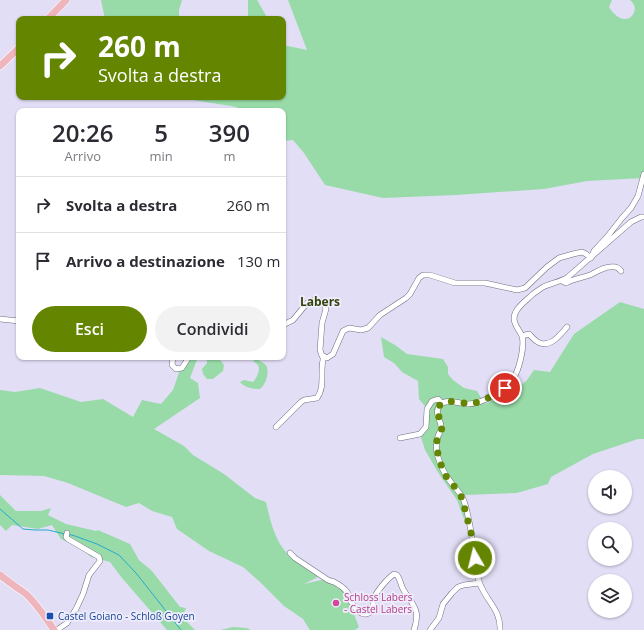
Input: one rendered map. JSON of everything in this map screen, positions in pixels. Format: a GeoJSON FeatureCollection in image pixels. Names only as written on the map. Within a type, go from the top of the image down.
{"type":"FeatureCollection","features":[{"type":"Feature","properties":{"kind":"main road"},"geometry":{"type":"LineString","coordinates":[[51,16],[66,0]]}},
{"type":"Feature","properties":{"kind":"main road"},"geometry":{"type":"LineString","coordinates":[[0,66],[16,51]]}},
{"type":"Feature","properties":{"kind":"main road"},"geometry":{"type":"LineString","coordinates":[[0,575],[33,602],[54,630]]}},
{"type":"Feature","properties":{"kind":"street"},"geometry":{"type":"LineString","coordinates":[[591,258],[594,251],[631,208],[638,196],[644,174]]}},
{"type":"Feature","properties":{"kind":"street"},"geometry":{"type":"LineString","coordinates":[[500,630],[499,616],[485,596],[477,573],[471,533],[464,503],[461,495],[445,475],[442,468],[436,443],[442,428],[437,410],[439,405],[447,402],[469,404],[482,401],[505,388],[512,381],[518,368],[522,351],[522,336],[515,323],[514,316],[516,311],[524,302],[540,289],[562,281],[576,272],[630,222],[644,217]]}},
{"type":"Feature","properties":{"kind":"street"},"geometry":{"type":"LineString","coordinates":[[286,324],[293,320],[305,304],[310,300],[322,302],[326,311],[322,323],[320,350],[322,356],[327,358],[333,354],[343,331],[349,328],[361,330],[368,328],[380,315],[406,298],[419,278],[423,275],[430,275],[455,284],[485,283],[517,290],[525,288],[546,267],[560,258],[582,252],[591,258]]}},
{"type":"Feature","properties":{"kind":"street"},"geometry":{"type":"LineString","coordinates":[[562,281],[566,283],[570,280],[609,267],[616,267],[620,269],[621,272]]}},
{"type":"Feature","properties":{"kind":"street"},"geometry":{"type":"LineString","coordinates":[[0,319],[16,321]]}},
{"type":"Feature","properties":{"kind":"street"},"geometry":{"type":"LineString","coordinates":[[522,336],[530,334],[540,344],[546,344],[555,341],[567,327]]}},
{"type":"Feature","properties":{"kind":"street"},"geometry":{"type":"LineString","coordinates":[[276,427],[301,402],[316,398],[318,396],[321,391],[322,362],[324,356]]}},
{"type":"Feature","properties":{"kind":"street"},"geometry":{"type":"LineString","coordinates":[[173,360],[172,365],[176,369],[182,368],[186,360]]}},
{"type":"Feature","properties":{"kind":"street"},"geometry":{"type":"LineString","coordinates":[[400,438],[420,434],[426,427],[427,409],[432,401],[438,399],[442,403]]}},
{"type":"Feature","properties":{"kind":"street"},"geometry":{"type":"LineString","coordinates":[[57,630],[67,623],[76,609],[89,575],[100,561],[99,557],[68,539],[66,534]]}},
{"type":"Feature","properties":{"kind":"street"},"geometry":{"type":"LineString","coordinates":[[290,553],[300,562],[328,580],[334,582],[347,592],[352,604],[363,614],[368,614],[371,611],[375,596],[390,577],[394,574],[397,575],[400,578],[401,585],[415,607],[417,617],[414,630]]}},
{"type":"Feature","properties":{"kind":"street"},"geometry":{"type":"LineString","coordinates":[[430,630],[439,618],[443,604],[458,588],[464,585],[480,583]]}},
{"type":"Feature","properties":{"kind":"street"},"geometry":{"type":"LineString","coordinates":[[426,630],[442,609]]}},
{"type":"Feature","properties":{"kind":"green space"},"geometry":{"type":"Polygon","coordinates":[[[101,0],[182,0],[179,16],[104,16],[101,0]]]}},
{"type":"Feature","properties":{"kind":"green space"},"geometry":{"type":"Polygon","coordinates":[[[248,0],[257,0],[266,16],[248,16],[248,0]]]}},
{"type":"Feature","properties":{"kind":"green space"},"geometry":{"type":"Polygon","coordinates":[[[288,0],[612,0],[609,7],[613,13],[621,18],[627,19],[631,17],[635,10],[634,5],[630,0],[644,0],[644,178],[587,181],[544,189],[383,198],[325,185],[304,153],[293,140],[286,141],[286,108],[236,108],[193,100],[286,100],[286,46],[307,50],[288,0]]]}},
{"type":"Feature","properties":{"kind":"green space"},"geometry":{"type":"Polygon","coordinates":[[[620,302],[644,309],[644,439],[638,439],[593,454],[551,477],[548,484],[517,493],[465,495],[469,515],[464,519],[457,500],[425,450],[421,437],[429,426],[429,411],[419,399],[418,381],[402,372],[394,363],[384,357],[381,337],[407,354],[443,359],[448,367],[448,374],[453,380],[464,388],[477,391],[485,404],[507,392],[516,389],[527,380],[534,370],[550,372],[574,334],[620,302]]]}},
{"type":"Feature","properties":{"kind":"green space"},"geometry":{"type":"Polygon","coordinates":[[[197,360],[190,378],[198,383],[200,398],[154,429],[184,446],[193,455],[224,474],[255,498],[266,502],[273,529],[283,549],[292,558],[318,577],[304,584],[330,578],[337,587],[346,593],[359,627],[355,630],[310,630],[303,619],[284,606],[243,567],[209,551],[177,529],[172,517],[152,511],[139,503],[126,507],[68,483],[44,476],[0,475],[0,390],[15,392],[40,388],[81,402],[103,399],[133,417],[142,400],[161,404],[173,390],[183,361],[197,360]]]}},
{"type":"Feature","properties":{"kind":"green space"},"geometry":{"type":"Polygon","coordinates":[[[207,360],[220,360],[224,365],[223,371],[213,379],[207,379],[203,374],[202,369],[207,363],[207,360]]]}},
{"type":"Feature","properties":{"kind":"green space"},"geometry":{"type":"Polygon","coordinates":[[[258,360],[267,367],[266,380],[260,389],[247,387],[240,382],[244,380],[254,381],[258,374],[259,367],[253,361],[258,360]]]}},
{"type":"Feature","properties":{"kind":"green space"},"geometry":{"type":"Polygon","coordinates":[[[0,495],[16,511],[41,511],[51,508],[48,515],[66,524],[96,531],[98,530],[130,544],[139,560],[152,571],[180,607],[186,608],[183,615],[187,622],[195,630],[167,630],[110,562],[91,557],[82,549],[61,539],[52,525],[38,529],[12,525],[6,531],[0,525],[0,495]]]}},
{"type":"Feature","properties":{"kind":"green space"},"geometry":{"type":"Polygon","coordinates":[[[233,627],[247,628],[251,630],[220,630],[233,627]]]}},
{"type":"Feature","properties":{"kind":"waterway"},"geometry":{"type":"LineString","coordinates":[[0,509],[23,529],[48,530],[65,534]]}},
{"type":"Feature","properties":{"kind":"waterway"},"geometry":{"type":"LineString","coordinates":[[68,534],[97,544],[119,555],[136,573],[181,630]]}},
{"type":"Feature","properties":{"kind":"place","name":"Schloss Labers - Castel Labers"},"geometry":{"type":"Point","coordinates":[336,603]}},
{"type":"Feature","properties":{"kind":"place","name":"Castel Goiano - Schloß Goyen"},"geometry":{"type":"Point","coordinates":[50,616]}},
{"type":"Feature","properties":{"kind":"district","name":"Labers"},"geometry":{"type":"Point","coordinates":[320,302]}},
{"type":"Feature","properties":{"kind":"route"},"geometry":{"type":"LineString","coordinates":[[475,558],[464,503],[461,495],[445,475],[439,461],[436,443],[442,428],[437,410],[439,405],[442,403],[469,404],[482,401],[505,388]]}}]}
